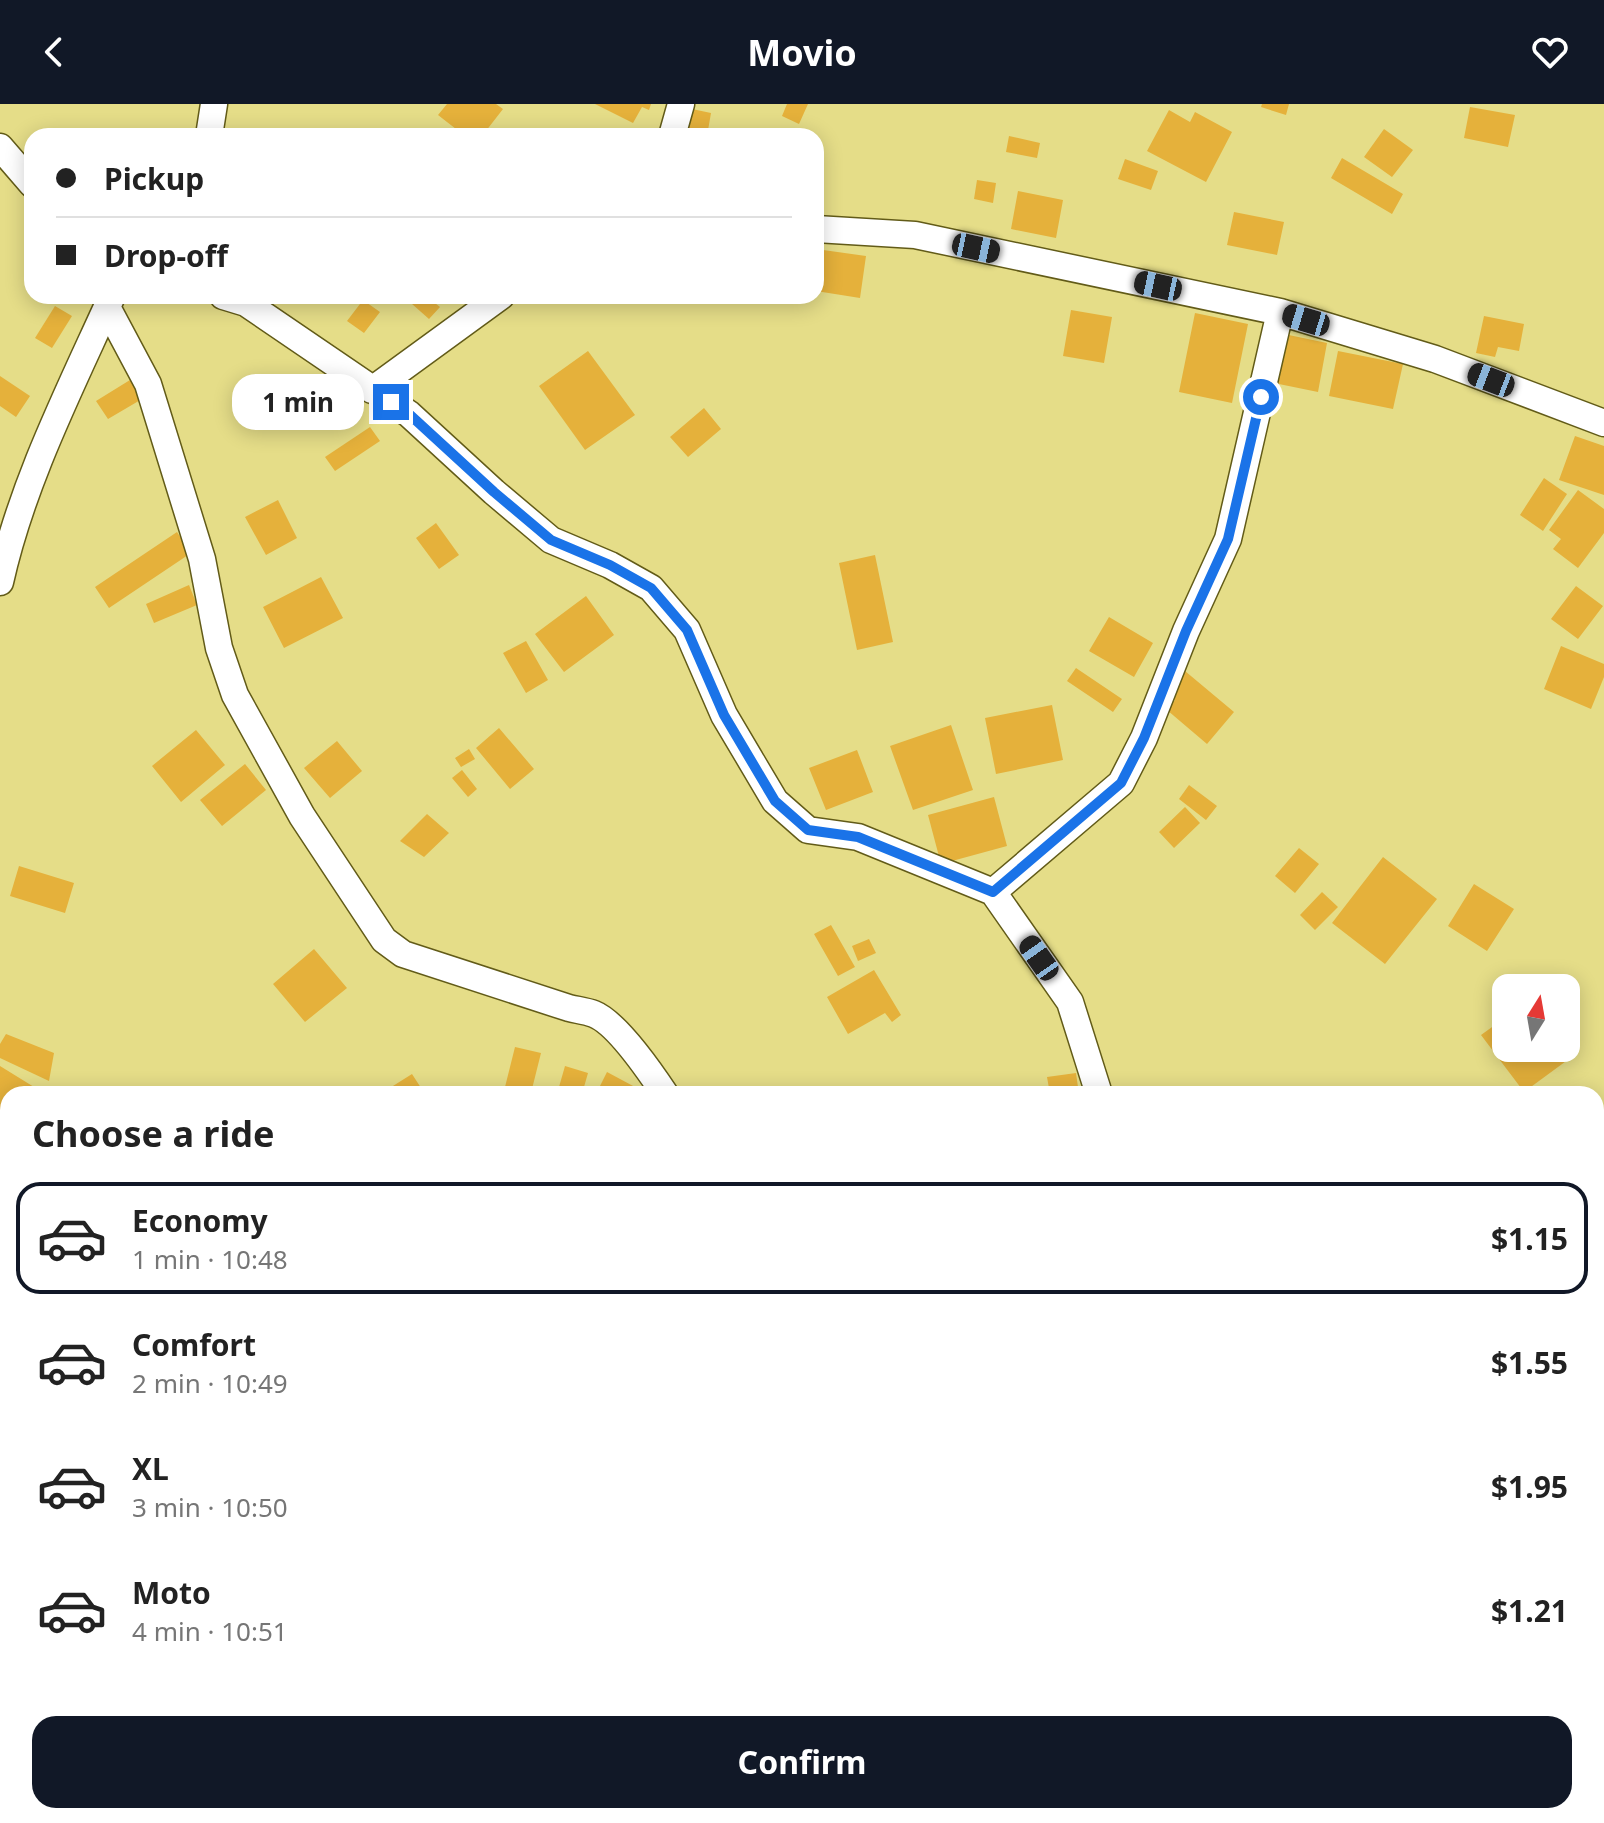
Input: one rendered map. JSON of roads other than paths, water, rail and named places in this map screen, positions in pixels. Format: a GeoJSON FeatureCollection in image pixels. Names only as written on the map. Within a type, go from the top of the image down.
{"type":"FeatureCollection","features":[{"type":"Feature","properties":{"kind":"street"},"geometry":{"type":"LineString","coordinates":[[210,128],[214,104]]}},
{"type":"Feature","properties":{"kind":"street"},"geometry":{"type":"LineString","coordinates":[[674,128],[681,104]]}},
{"type":"Feature","properties":{"kind":"street"},"geometry":{"type":"LineString","coordinates":[[0,147],[24,175]]}},
{"type":"Feature","properties":{"kind":"street"},"geometry":{"type":"LineString","coordinates":[[824,229],[915,235],[1280,312],[1435,359],[1604,423]]}},
{"type":"Feature","properties":{"kind":"street"},"geometry":{"type":"LineString","coordinates":[[0,582],[7,550],[42,454],[109,304]]}},
{"type":"Feature","properties":{"kind":"street"},"geometry":{"type":"LineString","coordinates":[[111,304],[148,384],[202,559],[219,648],[235,695],[302,816],[384,940],[403,954],[595,1014],[612,1028],[660,1086]]}},
{"type":"Feature","properties":{"kind":"street"},"geometry":{"type":"LineString","coordinates":[[247,304],[409,414],[551,540],[610,565],[651,588],[687,630],[724,715],[775,801],[808,830],[858,837],[993,892],[1070,1002],[1096,1086]]}},
{"type":"Feature","properties":{"kind":"street"},"geometry":{"type":"LineString","coordinates":[[372,390],[490,304]]}},
{"type":"Feature","properties":{"kind":"street"},"geometry":{"type":"LineString","coordinates":[[993,892],[1121,783],[1144,738],[1186,631],[1228,539],[1280,312]]}}]}
